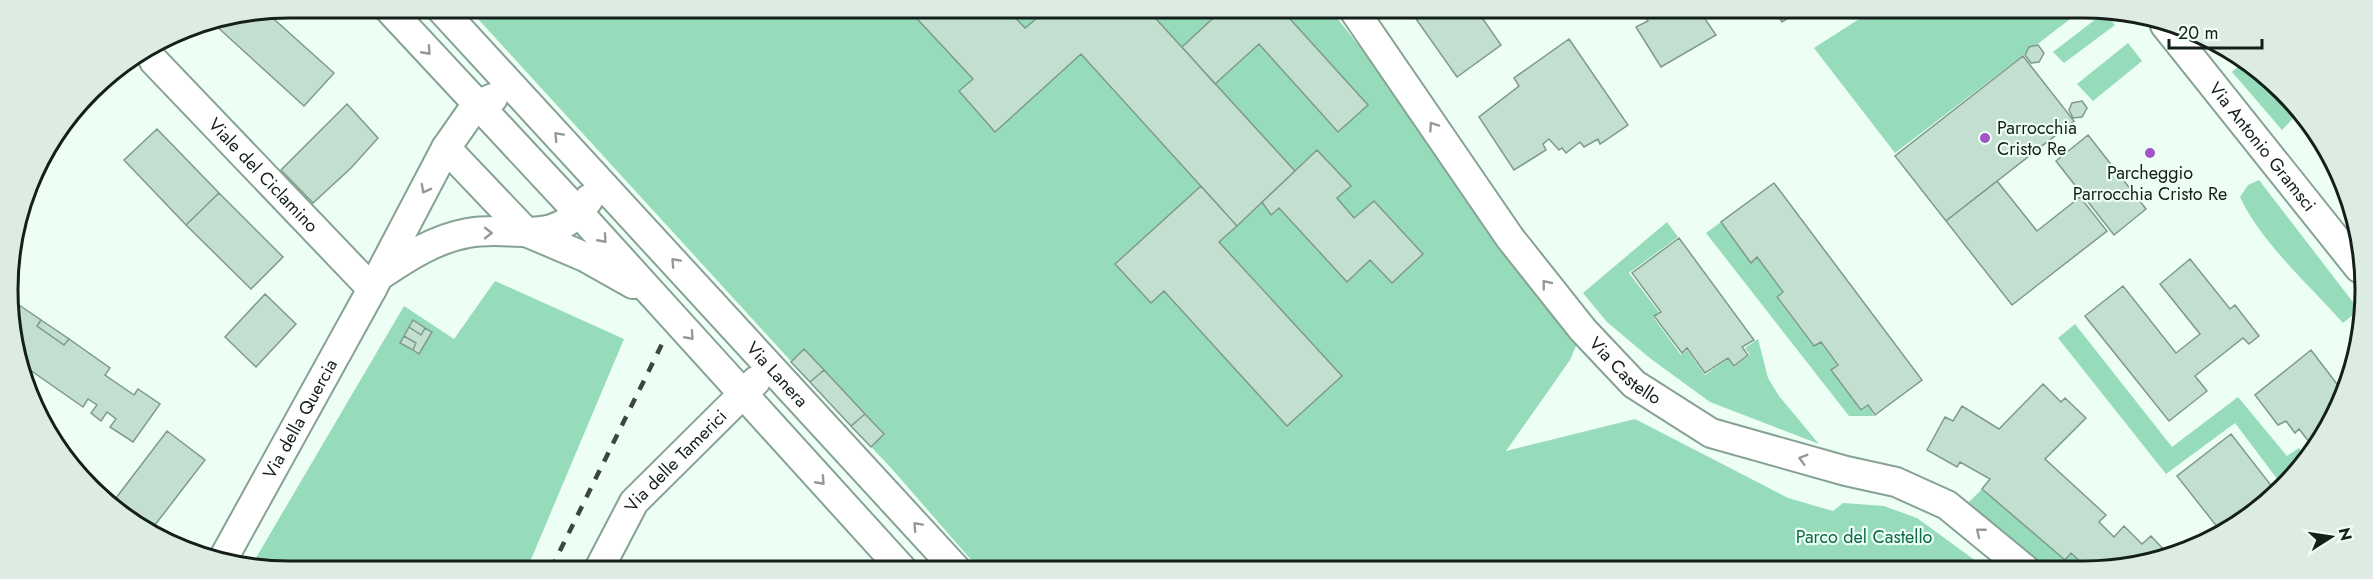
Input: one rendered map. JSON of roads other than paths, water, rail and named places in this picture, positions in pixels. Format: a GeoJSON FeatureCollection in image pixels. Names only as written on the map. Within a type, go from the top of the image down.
{"type":"FeatureCollection","features":[{"type":"Feature","properties":{"kind":"street"},"geometry":{"type":"LineString","coordinates":[[396,18],[578,212],[895,561]]}},
{"type":"Feature","properties":{"kind":"street","name":"Via Lanera"},"geometry":{"type":"LineString","coordinates":[[449,18],[949,561]]}},
{"type":"Feature","properties":{"kind":"street","name":"Via Castello"},"geometry":{"type":"LineString","coordinates":[[1359,18],[1510,238],[1583,330],[1634,384],[1711,433],[1846,471],[1896,482],[1947,505],[2015,561]]}},
{"type":"Feature","properties":{"kind":"street","name":"Via Antonio Gramsci"},"geometry":{"type":"LineString","coordinates":[[2170,32],[2353,261]]}},
{"type":"Feature","properties":{"kind":"street","name":"Viale del Ciclamino"},"geometry":{"type":"LineString","coordinates":[[154,61],[375,283]]}},
{"type":"Feature","properties":{"kind":"street"},"geometry":{"type":"LineString","coordinates":[[476,105],[497,97],[519,93]]}},
{"type":"Feature","properties":{"kind":"street","name":"Via della Quercia"},"geometry":{"type":"LineString","coordinates":[[226,554],[375,283],[446,148],[476,105]]}},
{"type":"Feature","properties":{"kind":"street"},"geometry":{"type":"LineString","coordinates":[[446,148],[526,232],[585,257],[651,293]]}},
{"type":"Feature","properties":{"kind":"street"},"geometry":{"type":"LineString","coordinates":[[526,232],[545,231],[563,224],[588,200],[598,179]]}},
{"type":"Feature","properties":{"kind":"street","name":"Via della Quercia"},"geometry":{"type":"LineString","coordinates":[[375,283],[422,247],[468,232],[526,232]]}},
{"type":"Feature","properties":{"kind":"street","name":"Via delle Tamerici"},"geometry":{"type":"LineString","coordinates":[[603,561],[634,502],[771,367]]}},
{"type":"Feature","properties":{"kind":"railway"},"geometry":{"type":"LineString","coordinates":[[555,561],[663,342]]}},
{"type":"Feature","properties":{"kind":"place","name":"Parrocchia Cristo Re"},"geometry":{"type":"Point","coordinates":[1985,138]}},
{"type":"Feature","properties":{"kind":"place","name":"Parcheggio Parrocchia Cristo Re"},"geometry":{"type":"Point","coordinates":[2150,153]}},
{"type":"Feature","properties":{"kind":"park label","name":"Parco del Castello"},"geometry":{"type":"Point","coordinates":[1864,537]}}]}
